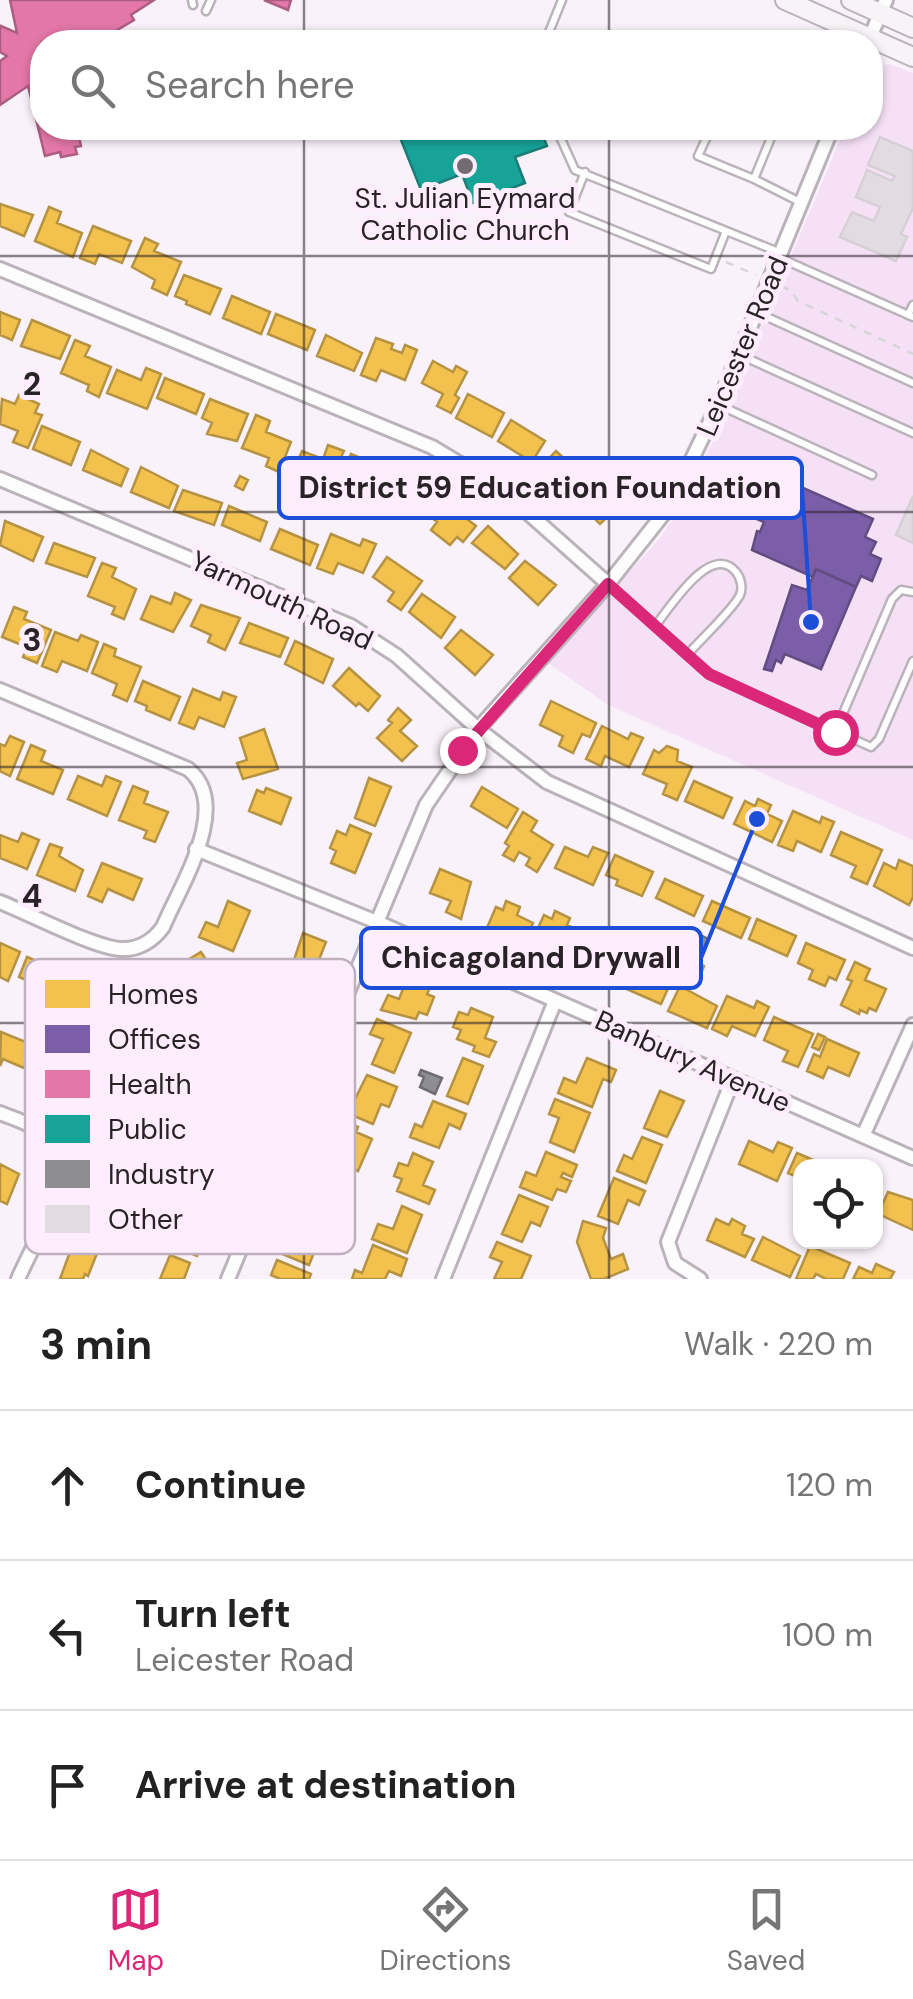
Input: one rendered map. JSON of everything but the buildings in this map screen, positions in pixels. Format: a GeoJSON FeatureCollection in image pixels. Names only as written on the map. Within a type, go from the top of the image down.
{"type":"FeatureCollection","features":[{"type":"Feature","properties":{"kind":"main road"},"geometry":{"type":"LineString","coordinates":[[786,0],[848,30]]}},
{"type":"Feature","properties":{"kind":"main road"},"geometry":{"type":"LineString","coordinates":[[851,0],[883,7],[913,28]]}},
{"type":"Feature","properties":{"kind":"main road"},"geometry":{"type":"LineString","coordinates":[[883,46],[913,58]]}},
{"type":"Feature","properties":{"kind":"street","name":"Leicester Road"},"geometry":{"type":"LineString","coordinates":[[355,973],[426,805],[478,728],[608,584],[683,483],[827,140]]}},
{"type":"Feature","properties":{"kind":"street"},"geometry":{"type":"LineString","coordinates":[[0,268],[432,447],[514,499],[608,584]]}},
{"type":"Feature","properties":{"kind":"street","name":"Yarmouth Road"},"geometry":{"type":"LineString","coordinates":[[0,478],[351,626],[397,656],[478,728],[558,788],[913,948]]}},
{"type":"Feature","properties":{"kind":"street"},"geometry":{"type":"LineString","coordinates":[[0,690],[179,765],[197,776],[208,800],[196,849],[162,927],[156,936],[137,947],[107,946],[0,902]]}},
{"type":"Feature","properties":{"kind":"street","name":"Banbury Avenue"},"geometry":{"type":"LineString","coordinates":[[196,849],[376,922],[913,1158]]}},
{"type":"Feature","properties":{"kind":"street"},"geometry":{"type":"LineString","coordinates":[[443,1279],[555,1000]]}},
{"type":"Feature","properties":{"kind":"street"},"geometry":{"type":"LineString","coordinates":[[864,1136],[913,1024]]}},
{"type":"Feature","properties":{"kind":"street"},"geometry":{"type":"LineString","coordinates":[[700,1279],[674,1264],[668,1242],[733,1079]]}},
{"type":"Feature","properties":{"kind":"street"},"geometry":{"type":"LineString","coordinates":[[0,1113],[25,1125]]}},
{"type":"Feature","properties":{"kind":"street"},"geometry":{"type":"LineString","coordinates":[[18,1279],[28,1254]]}},
{"type":"Feature","properties":{"kind":"street","name":"Leicester Road"},"geometry":{"type":"LineString","coordinates":[[228,1279],[238,1254]]}},
{"type":"Feature","properties":{"kind":"lane"},"geometry":{"type":"LineString","coordinates":[[206,11],[211,0]]}},
{"type":"Feature","properties":{"kind":"lane"},"geometry":{"type":"LineString","coordinates":[[550,30],[562,0]]}},
{"type":"Feature","properties":{"kind":"lane"},"geometry":{"type":"LineString","coordinates":[[562,140],[576,170],[726,231],[911,316],[913,305]]}},
{"type":"Feature","properties":{"kind":"lane"},"geometry":{"type":"LineString","coordinates":[[705,140],[698,156],[801,202]]}},
{"type":"Feature","properties":{"kind":"lane"},"geometry":{"type":"LineString","coordinates":[[754,179],[770,140]]}},
{"type":"Feature","properties":{"kind":"lane"},"geometry":{"type":"LineString","coordinates":[[585,172],[569,212],[711,269],[726,231]]}},
{"type":"Feature","properties":{"kind":"lane"},"geometry":{"type":"LineString","coordinates":[[756,312],[913,382]]}},
{"type":"Feature","properties":{"kind":"lane"},"geometry":{"type":"LineString","coordinates":[[738,354],[913,433]]}},
{"type":"Feature","properties":{"kind":"lane"},"geometry":{"type":"LineString","coordinates":[[718,405],[872,475]]}},
{"type":"Feature","properties":{"kind":"lane"},"geometry":{"type":"LineString","coordinates":[[655,626],[704,568],[720,564],[735,571],[740,578],[740,595],[686,656]]}},
{"type":"Feature","properties":{"kind":"lane"},"geometry":{"type":"LineString","coordinates":[[608,584],[686,656],[721,682],[872,747],[913,662]]}},
{"type":"Feature","properties":{"kind":"lane"},"geometry":{"type":"LineString","coordinates":[[835,732],[892,599],[901,590],[913,592]]}},
{"type":"Feature","properties":{"kind":"path"},"geometry":{"type":"LineString","coordinates":[[716,257],[790,290],[798,301],[913,354]]}},
{"type":"Feature","properties":{"kind":"shaded area"},"geometry":{"type":"Polygon","coordinates":[[[883,65],[913,73],[913,840],[608,705],[548,663],[660,538],[680,508],[712,443],[840,140],[883,140],[883,65]]]}},
{"type":"Feature","properties":{"kind":"place","name":"St. Julian Eymard Catholic Church"},"geometry":{"type":"Point","coordinates":[465,166]}},
{"type":"Feature","properties":{"kind":"place","name":"District 59 Education Foundation"},"geometry":{"type":"Point","coordinates":[811,622]}},
{"type":"Feature","properties":{"kind":"place","name":"Chicagoland Drywall"},"geometry":{"type":"Point","coordinates":[757,819]}},
{"type":"Feature","properties":{"kind":"route"},"geometry":{"type":"LineString","coordinates":[[462,750],[608,584],[686,656],[721,682],[835,732]]}}]}
